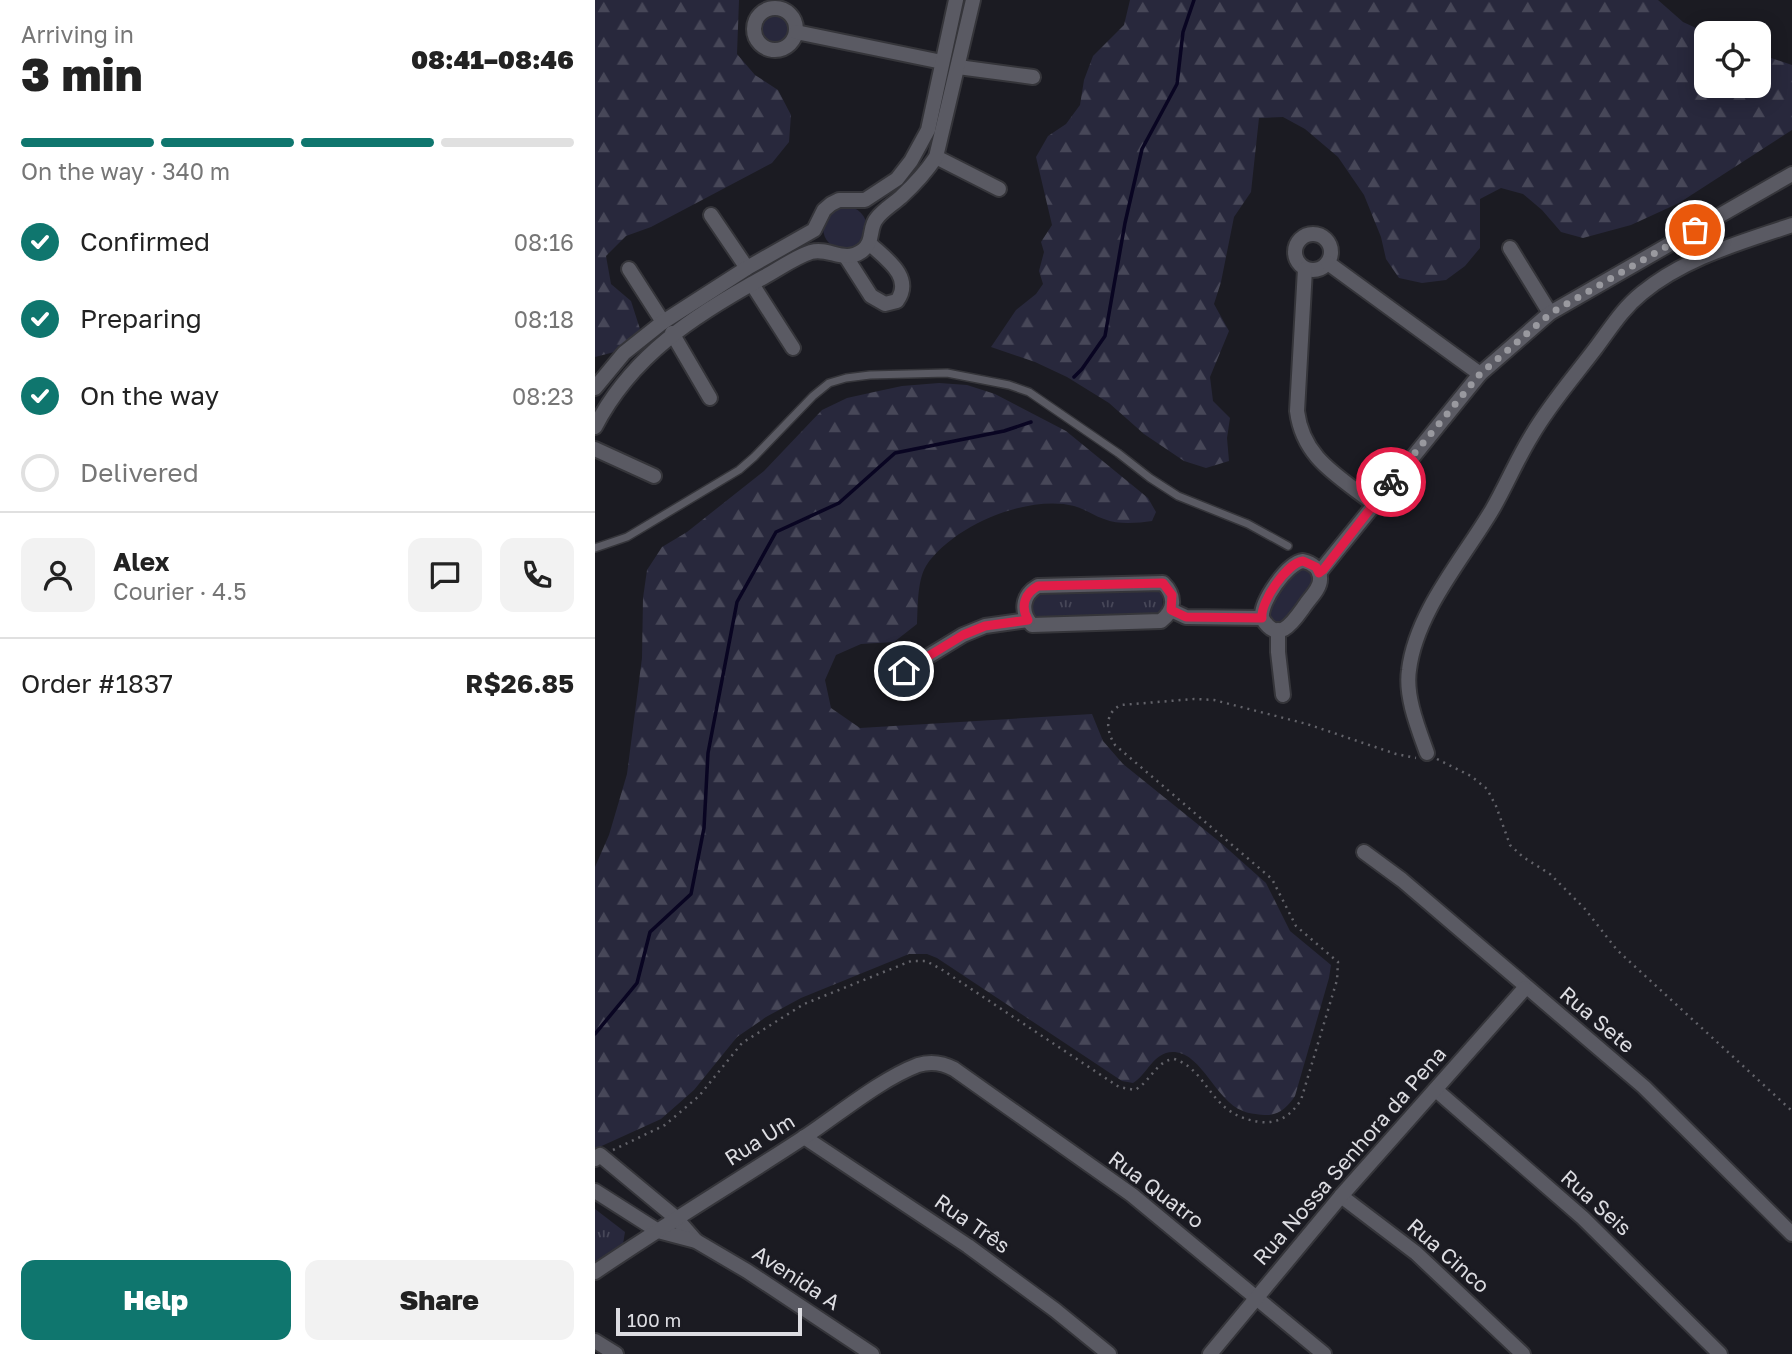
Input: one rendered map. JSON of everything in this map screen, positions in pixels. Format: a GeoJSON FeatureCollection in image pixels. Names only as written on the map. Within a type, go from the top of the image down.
{"type":"FeatureCollection","features":[{"type":"Feature","properties":{"kind":"street"},"geometry":{"type":"LineString","coordinates":[[595,388],[624,353],[663,322],[747,268],[814,230],[824,210],[831,204],[839,200],[865,200],[897,179],[911,161],[928,130],[956,0]]}},
{"type":"Feature","properties":{"kind":"street"},"geometry":{"type":"LineString","coordinates":[[595,427],[626,380],[672,333],[809,253],[820,250],[846,257],[855,255],[869,243],[876,219],[925,173],[936,157],[973,0]]}},
{"type":"Feature","properties":{"kind":"street"},"geometry":{"type":"LineString","coordinates":[[779,4],[791,14],[796,32],[791,44],[779,50],[765,48],[756,39],[756,19],[779,4]]}},
{"type":"Feature","properties":{"kind":"street"},"geometry":{"type":"LineString","coordinates":[[796,32],[942,62]]}},
{"type":"Feature","properties":{"kind":"street"},"geometry":{"type":"LineString","coordinates":[[958,67],[1033,77]]}},
{"type":"Feature","properties":{"kind":"street"},"geometry":{"type":"LineString","coordinates":[[936,157],[999,189]]}},
{"type":"Feature","properties":{"kind":"street"},"geometry":{"type":"LineString","coordinates":[[1319,573],[1480,374],[1551,313],[1792,174]]}},
{"type":"Feature","properties":{"kind":"street"},"geometry":{"type":"LineString","coordinates":[[711,215],[747,268]]}},
{"type":"Feature","properties":{"kind":"street"},"geometry":{"type":"LineString","coordinates":[[1427,752],[1415,714],[1408,671],[1421,629],[1442,586],[1492,510],[1531,436],[1559,393],[1619,315],[1660,280],[1683,265],[1792,225]]}},
{"type":"Feature","properties":{"kind":"street"},"geometry":{"type":"LineString","coordinates":[[1309,234],[1327,239],[1331,251],[1328,263],[1317,270],[1305,269],[1300,265],[1295,253],[1298,241],[1309,234]]}},
{"type":"Feature","properties":{"kind":"street"},"geometry":{"type":"LineString","coordinates":[[846,257],[871,296],[885,304],[897,301],[903,292],[903,281],[869,243]]}},
{"type":"Feature","properties":{"kind":"street"},"geometry":{"type":"LineString","coordinates":[[1510,248],[1551,313]]}},
{"type":"Feature","properties":{"kind":"street"},"geometry":{"type":"LineString","coordinates":[[1328,263],[1480,374]]}},
{"type":"Feature","properties":{"kind":"street"},"geometry":{"type":"LineString","coordinates":[[629,268],[663,322]]}},
{"type":"Feature","properties":{"kind":"street"},"geometry":{"type":"LineString","coordinates":[[1305,269],[1297,411],[1299,429],[1307,446],[1319,460],[1374,503]]}},
{"type":"Feature","properties":{"kind":"street"},"geometry":{"type":"LineString","coordinates":[[752,284],[793,348]]}},
{"type":"Feature","properties":{"kind":"street"},"geometry":{"type":"LineString","coordinates":[[672,333],[710,398]]}},
{"type":"Feature","properties":{"kind":"street"},"geometry":{"type":"LineString","coordinates":[[595,449],[654,476]]}},
{"type":"Feature","properties":{"kind":"street"},"geometry":{"type":"LineString","coordinates":[[1303,561],[1316,567],[1319,573],[1318,586],[1291,625],[1278,630],[1266,624],[1262,618],[1263,605],[1290,565],[1303,561]]}},
{"type":"Feature","properties":{"kind":"street"},"geometry":{"type":"LineString","coordinates":[[1163,583],[1172,595],[1171,610],[1161,621],[1032,625],[1025,614],[1025,600],[1038,586],[1163,583]]}},
{"type":"Feature","properties":{"kind":"street"},"geometry":{"type":"LineString","coordinates":[[1171,610],[1186,617],[1262,618]]}},
{"type":"Feature","properties":{"kind":"street"},"geometry":{"type":"LineString","coordinates":[[904,671],[963,635],[985,626],[1028,620]]}},
{"type":"Feature","properties":{"kind":"street"},"geometry":{"type":"LineString","coordinates":[[1278,630],[1283,695]]}},
{"type":"Feature","properties":{"kind":"street","name":"Rua Sete"},"geometry":{"type":"LineString","coordinates":[[1364,852],[1402,880],[1525,988],[1644,1087],[1792,1234]]}},
{"type":"Feature","properties":{"kind":"street","name":"Rua Nossa Senhora da Pena"},"geometry":{"type":"LineString","coordinates":[[1210,1354],[1341,1196],[1525,988]]}},
{"type":"Feature","properties":{"kind":"street","name":"Rua Um"},"geometry":{"type":"LineString","coordinates":[[595,1272],[888,1081],[920,1065],[939,1063],[954,1069]]}},
{"type":"Feature","properties":{"kind":"street","name":"Rua Quatro"},"geometry":{"type":"LineString","coordinates":[[954,1069],[1132,1195],[1324,1354]]}},
{"type":"Feature","properties":{"kind":"street","name":"Rua Seis"},"geometry":{"type":"LineString","coordinates":[[1436,1090],[1583,1218],[1720,1354]]}},
{"type":"Feature","properties":{"kind":"street","name":"Rua Três"},"geometry":{"type":"LineString","coordinates":[[804,1137],[968,1246],[1109,1354]]}},
{"type":"Feature","properties":{"kind":"street","name":"Avenida A"},"geometry":{"type":"LineString","coordinates":[[598,1157],[676,1218],[696,1241]]}},
{"type":"Feature","properties":{"kind":"street","name":"Avenida A"},"geometry":{"type":"LineString","coordinates":[[595,1191],[658,1231],[696,1241],[747,1271],[872,1354]]}},
{"type":"Feature","properties":{"kind":"street","name":"Rua Cinco"},"geometry":{"type":"LineString","coordinates":[[1341,1196],[1416,1253],[1523,1354]]}},
{"type":"Feature","properties":{"kind":"street"},"geometry":{"type":"LineString","coordinates":[[595,1341],[616,1354]]}},
{"type":"Feature","properties":{"kind":"lane"},"geometry":{"type":"LineString","coordinates":[[595,548],[627,537],[739,470],[829,383],[846,377],[870,374],[930,372],[1009,385],[1029,392],[1178,496],[1248,524],[1288,546]]}},
{"type":"Feature","properties":{"kind":"path"},"geometry":{"type":"LineString","coordinates":[[598,1157],[665,1125],[699,1096],[742,1043],[770,1024],[804,1004],[911,961],[926,961],[941,969],[1119,1087],[1135,1090],[1144,1086],[1161,1063],[1174,1059],[1187,1065],[1228,1111],[1241,1118],[1273,1123],[1289,1115],[1301,1100],[1337,980],[1338,962],[1296,926],[1272,878],[1115,746],[1108,731],[1108,721],[1115,708],[1130,704],[1194,699],[1214,700],[1327,730],[1412,758],[1422,757],[1427,752],[1471,776],[1487,789],[1510,845],[1550,874],[1585,909],[1617,950],[1792,1111]]}},
{"type":"Feature","properties":{"kind":"green space"},"geometry":{"type":"Polygon","coordinates":[[[595,0],[739,0],[737,54],[755,75],[778,90],[791,115],[789,142],[772,163],[651,227],[626,236],[606,256],[611,284],[631,301],[640,329],[622,350],[595,357],[595,0]]]}},
{"type":"Feature","properties":{"kind":"green space"},"geometry":{"type":"Polygon","coordinates":[[[1130,0],[1658,0],[1683,22],[1694,27],[1694,98],[1771,98],[1771,58],[1792,65],[1792,130],[1679,203],[1631,225],[1583,238],[1561,232],[1542,210],[1523,194],[1501,188],[1480,199],[1480,248],[1465,266],[1446,280],[1422,283],[1399,278],[1386,259],[1381,237],[1364,195],[1338,157],[1305,129],[1283,117],[1259,118],[1251,192],[1234,217],[1214,304],[1229,331],[1210,377],[1213,401],[1230,418],[1227,438],[1229,461],[1206,468],[1184,461],[1144,434],[1109,403],[1067,377],[1035,362],[991,347],[1016,310],[1036,294],[1043,284],[1039,271],[1044,252],[1041,242],[1052,225],[1036,157],[1048,136],[1066,124],[1080,105],[1084,80],[1093,56],[1124,25],[1130,0]]]}},
{"type":"Feature","properties":{"kind":"green space"},"geometry":{"type":"Polygon","coordinates":[[[776,15],[787,20],[792,31],[787,42],[776,47],[765,42],[760,31],[765,20],[776,15]]]}},
{"type":"Feature","properties":{"kind":"green space"},"geometry":{"type":"Polygon","coordinates":[[[845,206],[860,213],[867,228],[860,243],[845,250],[830,243],[823,228],[830,213],[845,206]]]}},
{"type":"Feature","properties":{"kind":"green space"},"geometry":{"type":"Polygon","coordinates":[[[939,383],[967,385],[995,394],[1066,431],[1148,498],[1156,512],[1152,521],[1122,523],[1100,518],[1074,506],[1056,503],[1014,509],[972,526],[938,551],[926,566],[919,586],[917,624],[894,642],[861,644],[836,655],[825,680],[831,708],[860,728],[1092,714],[1103,741],[1123,764],[1266,883],[1290,931],[1331,965],[1295,1096],[1278,1113],[1264,1115],[1245,1112],[1233,1106],[1193,1061],[1175,1052],[1168,1052],[1156,1059],[1133,1083],[1122,1081],[937,958],[927,954],[909,954],[801,998],[766,1017],[737,1037],[694,1090],[661,1119],[595,1149],[595,867],[609,835],[627,774],[642,658],[643,598],[647,570],[662,547],[687,532],[764,471],[822,410],[847,398],[902,386],[939,383]]]}},
{"type":"Feature","properties":{"kind":"green space"},"geometry":{"type":"Polygon","coordinates":[[[1303,568],[1310,572],[1312,583],[1286,620],[1275,622],[1269,616],[1272,603],[1287,582],[1303,568]]]}},
{"type":"Feature","properties":{"kind":"green space"},"geometry":{"type":"Polygon","coordinates":[[[1035,593],[1163,593],[1160,615],[1032,618],[1032,596],[1035,593]]]}},
{"type":"Feature","properties":{"kind":"green space"},"geometry":{"type":"Polygon","coordinates":[[[595,1209],[625,1232],[623,1244],[595,1262],[595,1209]]]}},
{"type":"Feature","properties":{"kind":"waterway"},"geometry":{"type":"LineString","coordinates":[[1074,377],[1105,336],[1125,223],[1142,149],[1177,84],[1183,32],[1194,0]]}},
{"type":"Feature","properties":{"kind":"waterway"},"geometry":{"type":"LineString","coordinates":[[595,1034],[637,983],[650,932],[691,894],[704,828],[708,753],[737,602],[776,532],[839,503],[895,453],[1004,431],[1031,422]]}},
{"type":"Feature","properties":{"kind":"way so far"},"geometry":{"type":"LineString","coordinates":[[1391,482],[1480,374],[1551,313],[1695,230]]}},
{"type":"Feature","properties":{"kind":"route"},"geometry":{"type":"LineString","coordinates":[[904,671],[963,635],[985,626],[1028,620],[1025,600],[1038,586],[1163,583],[1172,595],[1171,610],[1186,617],[1262,618],[1263,605],[1290,565],[1303,561],[1316,567],[1319,573],[1323,570],[1391,482]]}}]}
